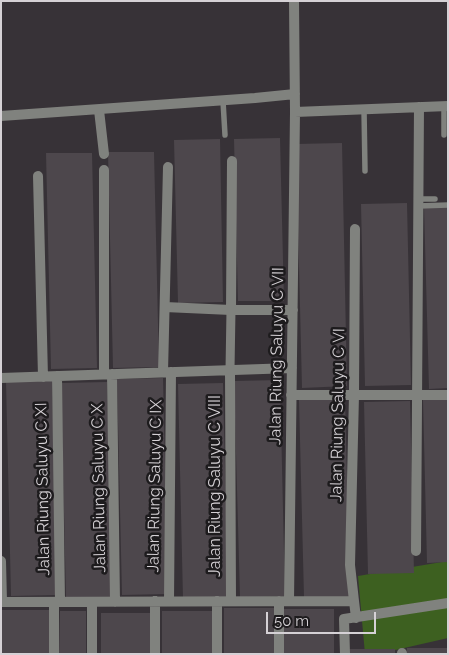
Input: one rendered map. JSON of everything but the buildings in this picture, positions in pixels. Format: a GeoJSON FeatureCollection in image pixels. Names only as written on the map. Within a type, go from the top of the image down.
{"type":"FeatureCollection","features":[{"type":"Feature","properties":{"kind":"street","name":"Jalan Riung Saluyu C VII"},"geometry":{"type":"LineString","coordinates":[[279,654],[284,601],[292,368],[295,112],[294,1]]}},
{"type":"Feature","properties":{"kind":"street"},"geometry":{"type":"LineString","coordinates":[[1,116],[223,101],[295,94]]}},
{"type":"Feature","properties":{"kind":"street"},"geometry":{"type":"LineString","coordinates":[[295,112],[446,106]]}},
{"type":"Feature","properties":{"kind":"street"},"geometry":{"type":"LineString","coordinates":[[416,551],[419,107]]}},
{"type":"Feature","properties":{"kind":"street"},"geometry":{"type":"LineString","coordinates":[[99,110],[104,154]]}},
{"type":"Feature","properties":{"kind":"street"},"geometry":{"type":"LineString","coordinates":[[230,370],[232,161]]}},
{"type":"Feature","properties":{"kind":"street","name":"Jalan Riung Saluyu C IX"},"geometry":{"type":"LineString","coordinates":[[168,167],[165,307],[169,601]]}},
{"type":"Feature","properties":{"kind":"street","name":"Jalan Riung Saluyu C X"},"geometry":{"type":"LineString","coordinates":[[104,170],[115,602]]}},
{"type":"Feature","properties":{"kind":"street"},"geometry":{"type":"LineString","coordinates":[[38,176],[43,377]]}},
{"type":"Feature","properties":{"kind":"street","name":"Jalan Riung Saluyu C VI"},"geometry":{"type":"LineString","coordinates":[[356,229],[350,565],[356,618]]}},
{"type":"Feature","properties":{"kind":"street"},"geometry":{"type":"LineString","coordinates":[[165,307],[292,310]]}},
{"type":"Feature","properties":{"kind":"street"},"geometry":{"type":"LineString","coordinates":[[1,378],[292,368]]}},
{"type":"Feature","properties":{"kind":"street","name":"Jalan Riung Saluyu C VIII"},"geometry":{"type":"LineString","coordinates":[[230,370],[231,601]]}},
{"type":"Feature","properties":{"kind":"street","name":"Jalan Riung Saluyu C XI"},"geometry":{"type":"LineString","coordinates":[[54,654],[57,602],[57,376]]}},
{"type":"Feature","properties":{"kind":"street"},"geometry":{"type":"LineString","coordinates":[[291,395],[448,395]]}},
{"type":"Feature","properties":{"kind":"street"},"geometry":{"type":"LineString","coordinates":[[1,561],[2,602],[354,601]]}},
{"type":"Feature","properties":{"kind":"street"},"geometry":{"type":"LineString","coordinates":[[155,601],[155,654]]}},
{"type":"Feature","properties":{"kind":"street"},"geometry":{"type":"LineString","coordinates":[[217,601],[217,654]]}},
{"type":"Feature","properties":{"kind":"street"},"geometry":{"type":"LineString","coordinates":[[92,602],[92,654]]}},
{"type":"Feature","properties":{"kind":"street"},"geometry":{"type":"LineString","coordinates":[[344,654],[344,619],[448,604]]}},
{"type":"Feature","properties":{"kind":"lane"},"geometry":{"type":"LineString","coordinates":[[223,101],[224,134]]}},
{"type":"Feature","properties":{"kind":"lane"},"geometry":{"type":"LineString","coordinates":[[444,135],[446,106]]}},
{"type":"Feature","properties":{"kind":"lane"},"geometry":{"type":"LineString","coordinates":[[364,109],[365,170]]}},
{"type":"Feature","properties":{"kind":"lane"},"geometry":{"type":"LineString","coordinates":[[418,202],[435,199]]}},
{"type":"Feature","properties":{"kind":"lane"},"geometry":{"type":"LineString","coordinates":[[418,202],[448,205]]}},
{"type":"Feature","properties":{"kind":"green space"},"geometry":{"type":"Polygon","coordinates":[[[448,561],[448,638],[378,654],[365,654],[358,576],[448,561]]]}}]}
